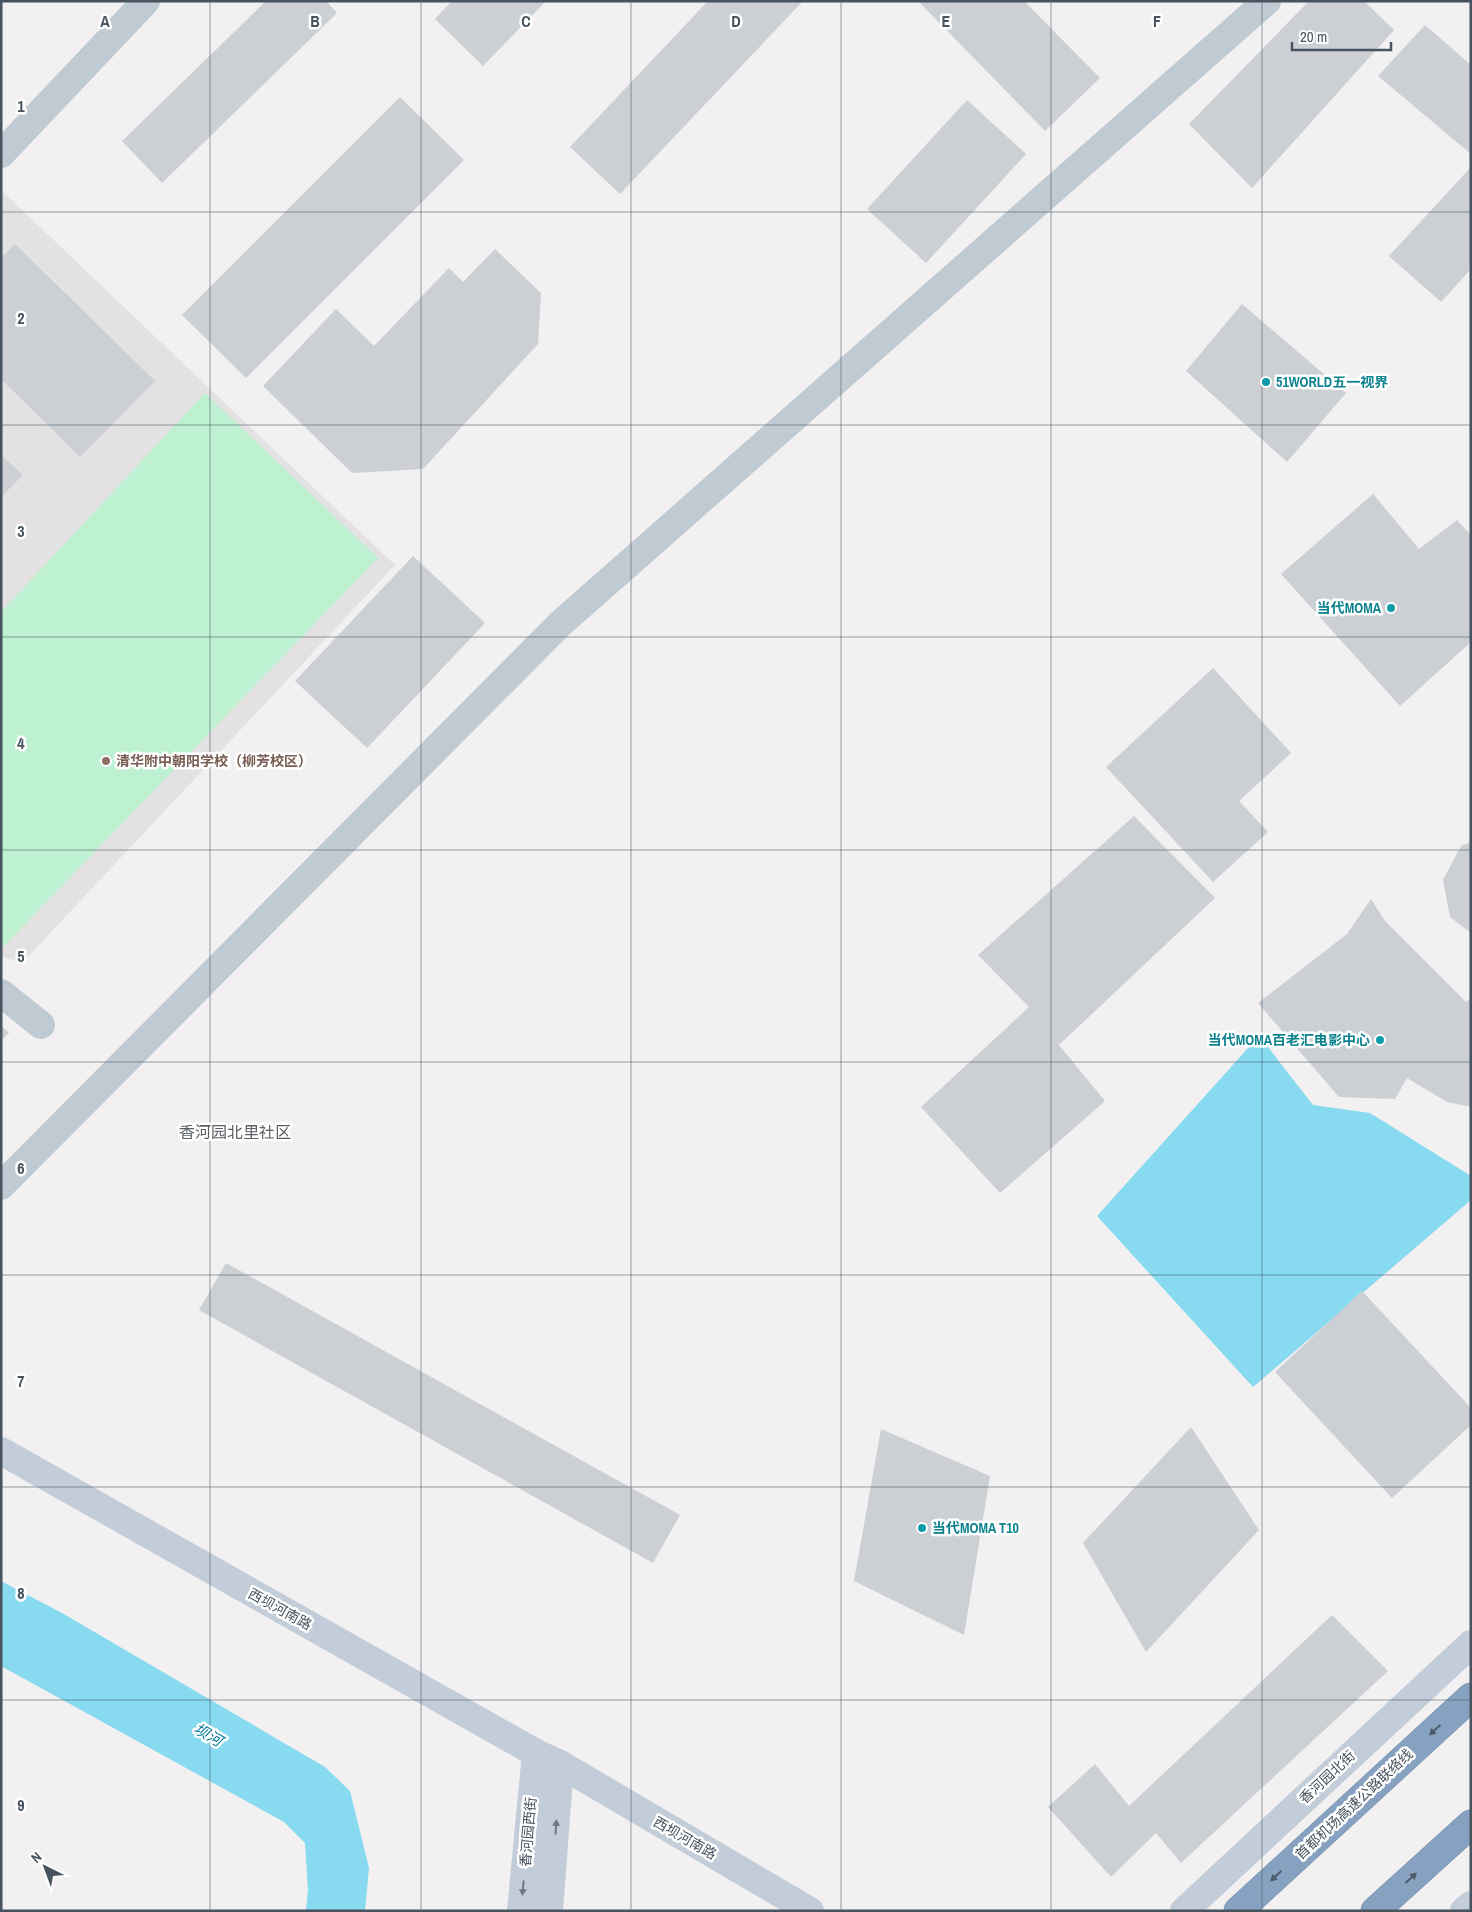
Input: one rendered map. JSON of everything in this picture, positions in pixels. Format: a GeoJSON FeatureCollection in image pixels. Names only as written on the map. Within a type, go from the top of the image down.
{"type":"FeatureCollection","features":[{"type":"Feature","properties":{"kind":"highway","name":"首都机场高速公路联络线"},"geometry":{"type":"LineString","coordinates":[[1238,1911],[1471,1697]]}},
{"type":"Feature","properties":{"kind":"highway"},"geometry":{"type":"LineString","coordinates":[[1376,1911],[1471,1824]]}},
{"type":"Feature","properties":{"kind":"street"},"geometry":{"type":"LineString","coordinates":[[1,154],[146,1]]}},
{"type":"Feature","properties":{"kind":"street"},"geometry":{"type":"LineString","coordinates":[[1,1186],[560,624],[1268,1]]}},
{"type":"Feature","properties":{"kind":"street"},"geometry":{"type":"LineString","coordinates":[[1,993],[41,1025]]}},
{"type":"Feature","properties":{"kind":"street","name":"西坝河南路"},"geometry":{"type":"LineString","coordinates":[[1,1451],[536,1753],[560,1764],[810,1911]]}},
{"type":"Feature","properties":{"kind":"street","name":"香河园北街"},"geometry":{"type":"LineString","coordinates":[[1184,1911],[1471,1644]]}},
{"type":"Feature","properties":{"kind":"street","name":"香河园西街"},"geometry":{"type":"LineString","coordinates":[[521,1911],[536,1753]]}},
{"type":"Feature","properties":{"kind":"street"},"geometry":{"type":"LineString","coordinates":[[549,1911],[560,1764]]}},
{"type":"Feature","properties":{"kind":"street"},"geometry":{"type":"LineString","coordinates":[[1464,1911],[1471,1905]]}},
{"type":"Feature","properties":{"kind":"shaded area","name":"清华附中朝阳学校（柳芳校区）"},"geometry":{"type":"Polygon","coordinates":[[[1,190],[395,565],[23,962],[1,957],[1,190]]]}},
{"type":"Feature","properties":{"kind":"green space","name":"清华附中朝阳学校（柳芳校区）"},"geometry":{"type":"Polygon","coordinates":[[[205,393],[378,558],[4,946],[1,944],[1,612],[205,393]]]}},
{"type":"Feature","properties":{"kind":"water"},"geometry":{"type":"Polygon","coordinates":[[[1264,1042],[1313,1105],[1370,1113],[1471,1176],[1471,1200],[1253,1387],[1097,1216],[1249,1047],[1264,1042]]]}},
{"type":"Feature","properties":{"kind":"water","name":"坝河"},"geometry":{"type":"Polygon","coordinates":[[[1,1581],[62,1613],[325,1767],[350,1791],[369,1868],[365,1911],[306,1911],[308,1889],[305,1843],[284,1822],[1,1666],[1,1581]]]}},
{"type":"Feature","properties":{"kind":"pier"},"geometry":{"type":"Polygon","coordinates":[[[1471,1760],[1471,1852],[1407,1911],[1306,1911],[1471,1760]]]}},
{"type":"Feature","properties":{"kind":"building"},"geometry":{"type":"Polygon","coordinates":[[[266,1],[326,1],[337,13],[162,183],[122,141],[266,1]]]}},
{"type":"Feature","properties":{"kind":"building"},"geometry":{"type":"Polygon","coordinates":[[[452,1],[546,1],[483,66],[435,19],[452,1]]]}},
{"type":"Feature","properties":{"kind":"building"},"geometry":{"type":"Polygon","coordinates":[[[708,1],[803,1],[620,194],[570,147],[708,1]]]}},
{"type":"Feature","properties":{"kind":"building"},"geometry":{"type":"Polygon","coordinates":[[[918,1],[1024,1],[1100,78],[1045,131],[918,1]]]}},
{"type":"Feature","properties":{"kind":"building"},"geometry":{"type":"Polygon","coordinates":[[[1309,1],[1364,1],[1394,30],[1252,188],[1189,124],[1309,1]]]}},
{"type":"Feature","properties":{"kind":"building"},"geometry":{"type":"Polygon","coordinates":[[[1425,25],[1471,65],[1471,154],[1378,76],[1425,25]]]}},
{"type":"Feature","properties":{"kind":"building"},"geometry":{"type":"Polygon","coordinates":[[[400,97],[464,160],[246,378],[182,315],[400,97]]]}},
{"type":"Feature","properties":{"kind":"building"},"geometry":{"type":"Polygon","coordinates":[[[967,100],[1026,154],[926,263],[867,209],[967,100]]]}},
{"type":"Feature","properties":{"kind":"building"},"geometry":{"type":"Polygon","coordinates":[[[1471,167],[1471,269],[1441,302],[1389,256],[1471,167]]]}},
{"type":"Feature","properties":{"kind":"building"},"geometry":{"type":"Polygon","coordinates":[[[15,244],[155,381],[80,457],[1,379],[1,258],[15,244]]]}},
{"type":"Feature","properties":{"kind":"building"},"geometry":{"type":"Polygon","coordinates":[[[495,249],[541,293],[538,344],[423,469],[352,473],[263,386],[336,309],[374,346],[449,268],[463,282],[495,249]]]}},
{"type":"Feature","properties":{"kind":"building","name":"51WORLD五一视界"},"geometry":{"type":"Polygon","coordinates":[[[1242,304],[1346,393],[1287,462],[1186,371],[1242,304]]]}},
{"type":"Feature","properties":{"kind":"building"},"geometry":{"type":"Polygon","coordinates":[[[1,455],[23,475],[1,497],[1,455]]]}},
{"type":"Feature","properties":{"kind":"building","name":"当代MOMA"},"geometry":{"type":"Polygon","coordinates":[[[1373,494],[1419,549],[1457,520],[1471,535],[1471,642],[1400,706],[1281,574],[1373,494]]]}},
{"type":"Feature","properties":{"kind":"building"},"geometry":{"type":"Polygon","coordinates":[[[413,556],[485,623],[367,748],[295,681],[413,556]]]}},
{"type":"Feature","properties":{"kind":"building"},"geometry":{"type":"Polygon","coordinates":[[[1213,668],[1291,753],[1239,801],[1268,832],[1213,882],[1106,767],[1213,668]]]}},
{"type":"Feature","properties":{"kind":"building"},"geometry":{"type":"Polygon","coordinates":[[[1134,816],[1215,898],[1059,1045],[1105,1101],[1000,1193],[921,1107],[1029,1007],[978,955],[1134,816]]]}},
{"type":"Feature","properties":{"kind":"building"},"geometry":{"type":"Polygon","coordinates":[[[1471,842],[1471,933],[1450,917],[1443,880],[1461,846],[1471,842]]]}},
{"type":"Feature","properties":{"kind":"building","name":"当代MOMA百老汇电影中心"},"geometry":{"type":"Polygon","coordinates":[[[1371,899],[1385,921],[1466,1002],[1471,998],[1471,1107],[1447,1102],[1407,1078],[1395,1099],[1339,1097],[1258,1003],[1347,934],[1371,899]]]}},
{"type":"Feature","properties":{"kind":"building"},"geometry":{"type":"Polygon","coordinates":[[[1,1025],[9,1033],[1,1041],[1,1025]]]}},
{"type":"Feature","properties":{"kind":"building"},"geometry":{"type":"Polygon","coordinates":[[[226,1263],[680,1515],[653,1563],[199,1310],[226,1263]]]}},
{"type":"Feature","properties":{"kind":"building"},"geometry":{"type":"Polygon","coordinates":[[[1362,1291],[1471,1408],[1471,1425],[1392,1498],[1275,1372],[1362,1291]]]}},
{"type":"Feature","properties":{"kind":"building"},"geometry":{"type":"Polygon","coordinates":[[[1191,1427],[1259,1530],[1146,1652],[1083,1543],[1191,1427]]]}},
{"type":"Feature","properties":{"kind":"building","name":"当代MOMA T10"},"geometry":{"type":"Polygon","coordinates":[[[881,1429],[990,1476],[964,1635],[854,1581],[881,1429]]]}},
{"type":"Feature","properties":{"kind":"building"},"geometry":{"type":"Polygon","coordinates":[[[1332,1615],[1388,1671],[1181,1863],[1156,1833],[1111,1877],[1048,1807],[1095,1764],[1129,1806],[1332,1615]]]}},
{"type":"Feature","properties":{"kind":"place","name":"51WORLD五一视界"},"geometry":{"type":"Point","coordinates":[1266,382]}},
{"type":"Feature","properties":{"kind":"place","name":"当代MOMA"},"geometry":{"type":"Point","coordinates":[1391,608]}},
{"type":"Feature","properties":{"kind":"place","name":"清华附中朝阳学校（柳芳校区）"},"geometry":{"type":"Point","coordinates":[106,761]}},
{"type":"Feature","properties":{"kind":"place","name":"当代MOMA百老汇电影中心"},"geometry":{"type":"Point","coordinates":[1380,1040]}},
{"type":"Feature","properties":{"kind":"place","name":"当代MOMA T10"},"geometry":{"type":"Point","coordinates":[922,1528]}},
{"type":"Feature","properties":{"kind":"district","name":"香河园北里社区"},"geometry":{"type":"Point","coordinates":[235,1132]}}]}
